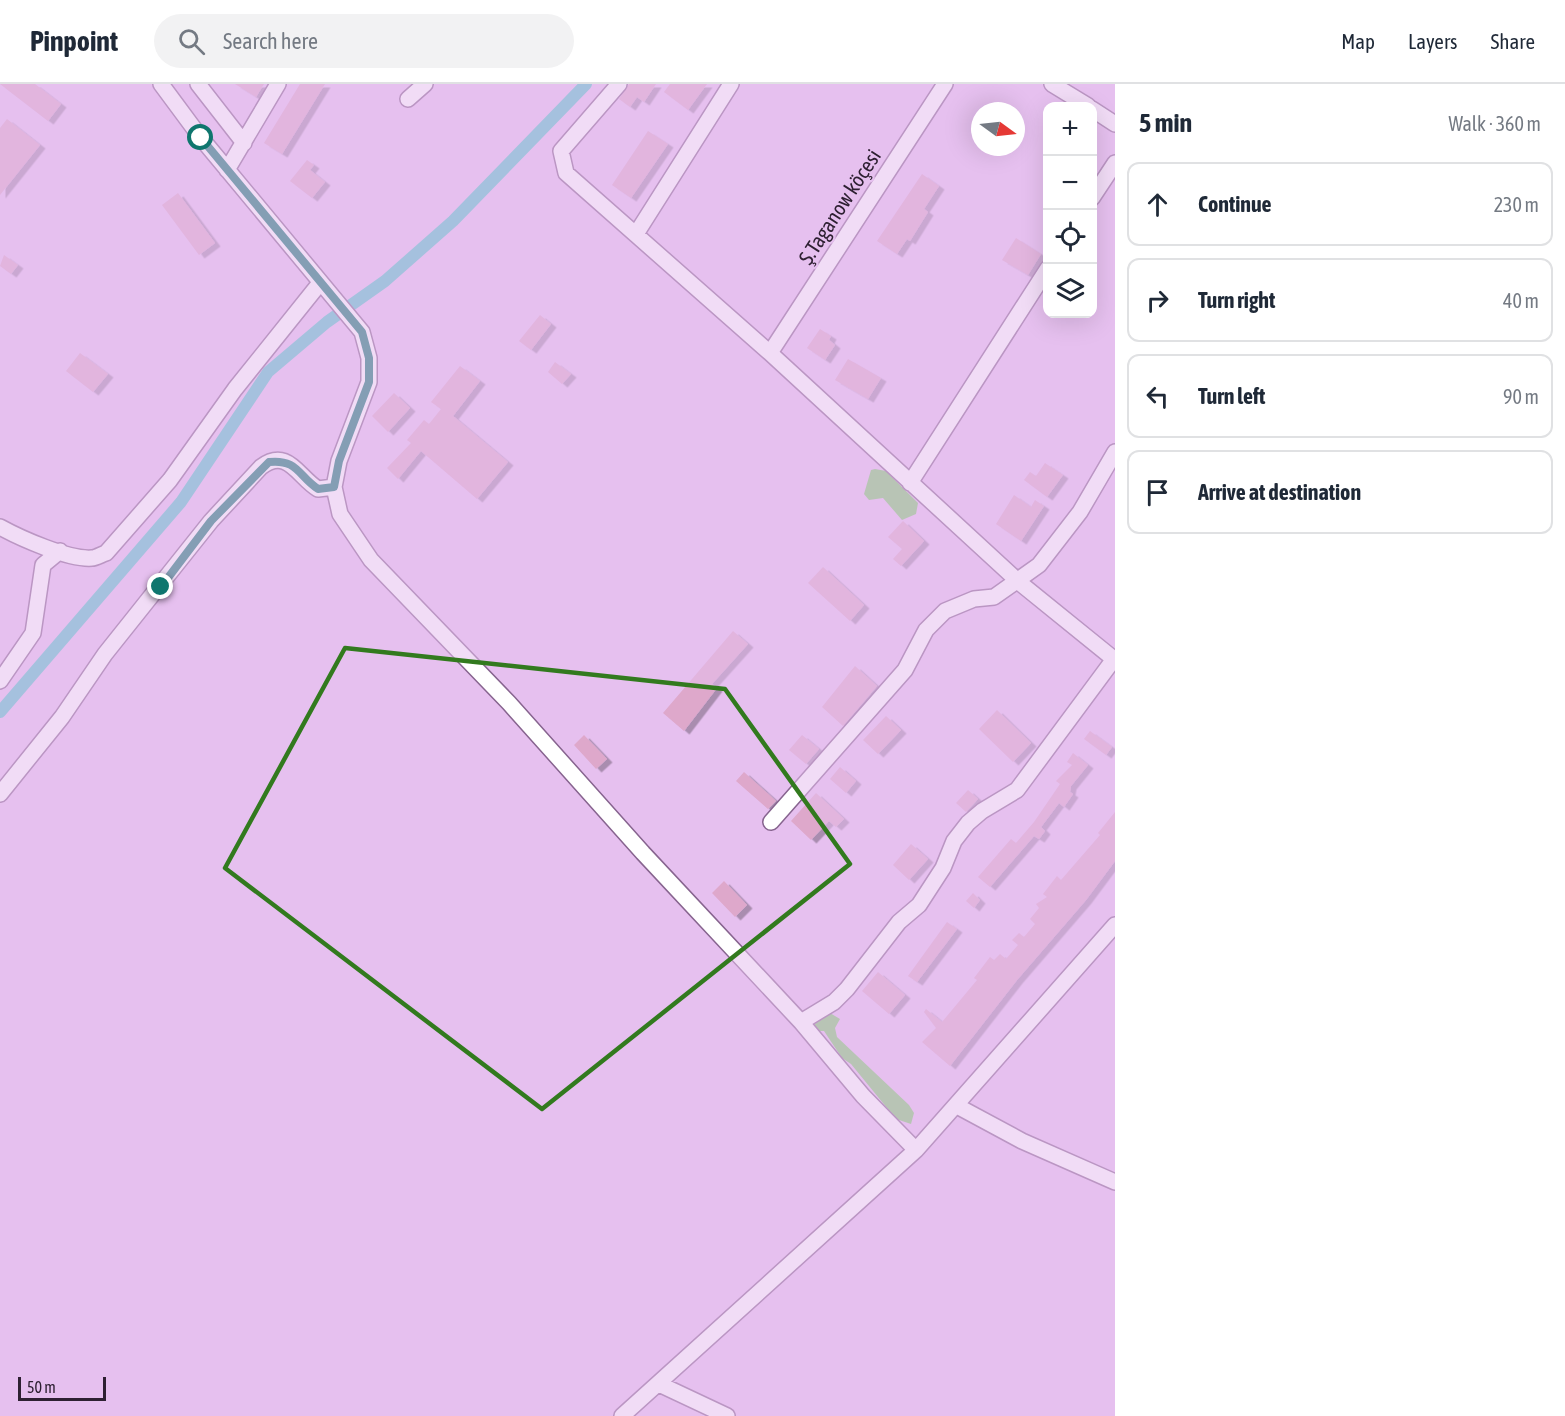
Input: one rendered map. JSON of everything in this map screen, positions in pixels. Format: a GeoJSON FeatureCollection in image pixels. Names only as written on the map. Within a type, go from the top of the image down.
{"type":"FeatureCollection","features":[{"type":"Feature","properties":{"kind":"street"},"geometry":{"type":"LineString","coordinates":[[161,84],[227,170],[362,332],[369,358],[369,382],[339,461],[334,487],[340,514],[371,560],[509,703],[643,853],[801,1022],[863,1096],[916,1150]]}},
{"type":"Feature","properties":{"kind":"street"},"geometry":{"type":"LineString","coordinates":[[198,84],[244,143]]}},
{"type":"Feature","properties":{"kind":"street"},"geometry":{"type":"LineString","coordinates":[[227,170],[278,84]]}},
{"type":"Feature","properties":{"kind":"street"},"geometry":{"type":"LineString","coordinates":[[408,99],[425,84]]}},
{"type":"Feature","properties":{"kind":"street"},"geometry":{"type":"LineString","coordinates":[[619,84],[561,151],[566,173],[770,353],[1017,581],[1114,660],[1017,790],[982,810],[968,823],[954,841],[943,868],[919,905],[899,922],[847,989],[834,1002],[801,1022]]}},
{"type":"Feature","properties":{"kind":"street"},"geometry":{"type":"LineString","coordinates":[[636,234],[732,84]]}},
{"type":"Feature","properties":{"kind":"street","name":"Ş.Taganow köçesi"},"geometry":{"type":"LineString","coordinates":[[770,353],[945,84]]}},
{"type":"Feature","properties":{"kind":"street"},"geometry":{"type":"LineString","coordinates":[[1052,84],[1081,102]]}},
{"type":"Feature","properties":{"kind":"street"},"geometry":{"type":"LineString","coordinates":[[1097,112],[1115,124]]}},
{"type":"Feature","properties":{"kind":"street"},"geometry":{"type":"LineString","coordinates":[[1097,190],[1115,163]]}},
{"type":"Feature","properties":{"kind":"street"},"geometry":{"type":"LineString","coordinates":[[910,483],[1043,274]]}},
{"type":"Feature","properties":{"kind":"street"},"geometry":{"type":"LineString","coordinates":[[0,527],[17,537],[60,551],[93,558],[106,553],[170,480],[235,389],[323,287]]}},
{"type":"Feature","properties":{"kind":"street"},"geometry":{"type":"LineString","coordinates":[[771,822],[905,670],[926,630],[945,611],[974,599],[994,597],[1039,565],[1080,512],[1115,452]]}},
{"type":"Feature","properties":{"kind":"street"},"geometry":{"type":"LineString","coordinates":[[0,794],[62,717],[105,654],[211,521],[261,467],[269,462],[282,460],[295,467],[318,489],[334,487]]}},
{"type":"Feature","properties":{"kind":"street"},"geometry":{"type":"LineString","coordinates":[[0,681],[33,633],[43,566],[60,551]]}},
{"type":"Feature","properties":{"kind":"street"},"geometry":{"type":"LineString","coordinates":[[622,1416],[916,1150],[1115,925]]}},
{"type":"Feature","properties":{"kind":"street"},"geometry":{"type":"LineString","coordinates":[[957,1106],[1022,1141],[1115,1182]]}},
{"type":"Feature","properties":{"kind":"street"},"geometry":{"type":"LineString","coordinates":[[659,1384],[727,1416]]}},
{"type":"Feature","properties":{"kind":"highlighted area"},"geometry":{"type":"Polygon","coordinates":[[[345,648],[725,689],[850,864],[542,1109],[225,868],[345,648]]]}},
{"type":"Feature","properties":{"kind":"green space"},"geometry":{"type":"Polygon","coordinates":[[[871,470],[886,471],[918,503],[916,514],[902,520],[883,498],[869,500],[864,494],[871,470]]]}},
{"type":"Feature","properties":{"kind":"green space"},"geometry":{"type":"Polygon","coordinates":[[[830,1013],[840,1019],[835,1028],[837,1037],[909,1105],[914,1113],[911,1124],[896,1119],[851,1064],[842,1058],[824,1031],[817,1031],[812,1026],[830,1013]]]}},
{"type":"Feature","properties":{"kind":"building"},"geometry":{"type":"Polygon","coordinates":[[[0,84],[35,84],[61,104],[48,121],[0,84]]]}},
{"type":"Feature","properties":{"kind":"building"},"geometry":{"type":"Polygon","coordinates":[[[235,84],[264,84],[256,97],[235,84]]]}},
{"type":"Feature","properties":{"kind":"building"},"geometry":{"type":"Polygon","coordinates":[[[300,84],[325,84],[282,154],[264,143],[300,84]]]}},
{"type":"Feature","properties":{"kind":"building"},"geometry":{"type":"Polygon","coordinates":[[[629,84],[656,84],[644,102],[637,97],[630,107],[619,99],[629,84]]]}},
{"type":"Feature","properties":{"kind":"building"},"geometry":{"type":"Polygon","coordinates":[[[670,84],[707,84],[688,110],[664,92],[670,84]]]}},
{"type":"Feature","properties":{"kind":"building"},"geometry":{"type":"Polygon","coordinates":[[[7,119],[40,145],[0,195],[0,128],[7,119]]]}},
{"type":"Feature","properties":{"kind":"building"},"geometry":{"type":"Polygon","coordinates":[[[648,131],[668,144],[631,198],[612,185],[648,131]]]}},
{"type":"Feature","properties":{"kind":"building"},"geometry":{"type":"Polygon","coordinates":[[[307,160],[314,165],[310,170],[325,182],[312,198],[290,181],[307,160]]]}},
{"type":"Feature","properties":{"kind":"building"},"geometry":{"type":"Polygon","coordinates":[[[922,174],[939,186],[924,209],[928,212],[910,241],[907,239],[897,254],[877,241],[922,174]]]}},
{"type":"Feature","properties":{"kind":"building"},"geometry":{"type":"Polygon","coordinates":[[[178,193],[215,243],[199,255],[162,205],[178,193]]]}},
{"type":"Feature","properties":{"kind":"building"},"geometry":{"type":"Polygon","coordinates":[[[1016,238],[1041,254],[1028,275],[1002,260],[1016,238]]]}},
{"type":"Feature","properties":{"kind":"building"},"geometry":{"type":"Polygon","coordinates":[[[4,255],[18,265],[11,274],[0,266],[4,255]]]}},
{"type":"Feature","properties":{"kind":"building"},"geometry":{"type":"Polygon","coordinates":[[[540,315],[551,324],[531,350],[519,341],[540,315]]]}},
{"type":"Feature","properties":{"kind":"building"},"geometry":{"type":"Polygon","coordinates":[[[820,329],[831,336],[829,340],[835,345],[825,360],[807,348],[820,329]]]}},
{"type":"Feature","properties":{"kind":"building"},"geometry":{"type":"Polygon","coordinates":[[[80,353],[108,374],[93,392],[66,371],[80,353]]]}},
{"type":"Feature","properties":{"kind":"building"},"geometry":{"type":"Polygon","coordinates":[[[848,359],[881,378],[868,399],[835,380],[848,359]]]}},
{"type":"Feature","properties":{"kind":"building"},"geometry":{"type":"Polygon","coordinates":[[[555,362],[571,374],[562,384],[548,372],[555,362]]]}},
{"type":"Feature","properties":{"kind":"building"},"geometry":{"type":"Polygon","coordinates":[[[460,366],[480,381],[453,416],[508,462],[477,499],[421,451],[398,479],[387,468],[411,443],[407,440],[424,420],[429,424],[441,409],[431,402],[460,366]]]}},
{"type":"Feature","properties":{"kind":"building"},"geometry":{"type":"Polygon","coordinates":[[[394,393],[410,408],[388,432],[372,416],[394,393]]]}},
{"type":"Feature","properties":{"kind":"building"},"geometry":{"type":"Polygon","coordinates":[[[1045,463],[1063,475],[1047,497],[1024,480],[1030,472],[1036,476],[1045,463]]]}},
{"type":"Feature","properties":{"kind":"building"},"geometry":{"type":"Polygon","coordinates":[[[1014,495],[1031,507],[1035,500],[1044,506],[1021,541],[996,524],[1014,495]]]}},
{"type":"Feature","properties":{"kind":"building"},"geometry":{"type":"Polygon","coordinates":[[[903,521],[924,541],[901,566],[893,559],[902,549],[888,537],[903,521]]]}},
{"type":"Feature","properties":{"kind":"building"},"geometry":{"type":"Polygon","coordinates":[[[823,567],[864,605],[850,621],[808,583],[823,567]]]}},
{"type":"Feature","properties":{"kind":"building"},"geometry":{"type":"Polygon","coordinates":[[[733,631],[748,644],[712,684],[717,688],[684,731],[663,713],[733,631]]]}},
{"type":"Feature","properties":{"kind":"building"},"geometry":{"type":"Polygon","coordinates":[[[855,666],[877,686],[843,726],[822,707],[855,666]]]}},
{"type":"Feature","properties":{"kind":"building"},"geometry":{"type":"Polygon","coordinates":[[[997,710],[1031,743],[1013,762],[979,729],[997,710]]]}},
{"type":"Feature","properties":{"kind":"building"},"geometry":{"type":"Polygon","coordinates":[[[886,716],[901,730],[878,754],[863,740],[886,716]]]}},
{"type":"Feature","properties":{"kind":"building"},"geometry":{"type":"Polygon","coordinates":[[[1090,731],[1112,747],[1106,755],[1084,739],[1090,731]]]}},
{"type":"Feature","properties":{"kind":"building"},"geometry":{"type":"Polygon","coordinates":[[[584,735],[607,759],[596,769],[574,745],[584,735]]]}},
{"type":"Feature","properties":{"kind":"building"},"geometry":{"type":"Polygon","coordinates":[[[802,735],[819,749],[806,764],[789,750],[802,735]]]}},
{"type":"Feature","properties":{"kind":"building"},"geometry":{"type":"Polygon","coordinates":[[[1073,753],[1088,765],[1071,786],[1070,792],[1073,794],[1064,807],[1059,803],[1041,827],[1045,831],[1039,839],[1034,836],[990,887],[978,877],[1011,839],[1016,843],[1034,822],[1060,784],[1056,781],[1072,765],[1067,762],[1073,753]]]}},
{"type":"Feature","properties":{"kind":"building"},"geometry":{"type":"Polygon","coordinates":[[[840,767],[856,781],[846,793],[830,779],[840,767]]]}},
{"type":"Feature","properties":{"kind":"building"},"geometry":{"type":"Polygon","coordinates":[[[744,772],[776,801],[768,809],[736,781],[744,772]]]}},
{"type":"Feature","properties":{"kind":"building"},"geometry":{"type":"Polygon","coordinates":[[[968,790],[978,799],[966,812],[956,803],[968,790]]]}},
{"type":"Feature","properties":{"kind":"building"},"geometry":{"type":"Polygon","coordinates":[[[816,793],[844,819],[836,827],[829,821],[811,840],[791,821],[816,793]]]}},
{"type":"Feature","properties":{"kind":"building"},"geometry":{"type":"Polygon","coordinates":[[[1115,812],[1115,861],[1086,900],[1017,980],[950,1066],[922,1042],[936,1028],[924,1012],[926,1009],[942,1022],[977,980],[974,978],[990,957],[994,960],[1000,954],[1006,959],[1018,945],[1012,940],[1019,933],[1024,937],[1035,924],[1030,919],[1039,908],[1036,904],[1047,897],[1043,894],[1057,876],[1061,880],[1100,835],[1098,833],[1115,812]]]}},
{"type":"Feature","properties":{"kind":"building"},"geometry":{"type":"Polygon","coordinates":[[[911,844],[928,859],[909,880],[893,865],[911,844]]]}},
{"type":"Feature","properties":{"kind":"building"},"geometry":{"type":"Polygon","coordinates":[[[724,881],[747,905],[735,917],[712,893],[724,881]]]}},
{"type":"Feature","properties":{"kind":"building"},"geometry":{"type":"Polygon","coordinates":[[[973,893],[980,900],[974,908],[966,901],[973,893]]]}},
{"type":"Feature","properties":{"kind":"building"},"geometry":{"type":"Polygon","coordinates":[[[947,922],[957,929],[917,982],[908,976],[947,922]]]}},
{"type":"Feature","properties":{"kind":"building"},"geometry":{"type":"Polygon","coordinates":[[[878,972],[905,995],[889,1014],[862,991],[878,972]]]}},
{"type":"Feature","properties":{"kind":"waterway"},"geometry":{"type":"LineString","coordinates":[[0,712],[181,502],[268,372],[327,322],[385,281],[453,221],[586,84]]}},
{"type":"Feature","properties":{"kind":"route"},"geometry":{"type":"LineString","coordinates":[[161,587],[211,521],[240,488],[269,462],[282,460],[295,467],[318,489],[334,487],[339,461],[369,382],[369,358],[362,332],[201,138]]}}]}
